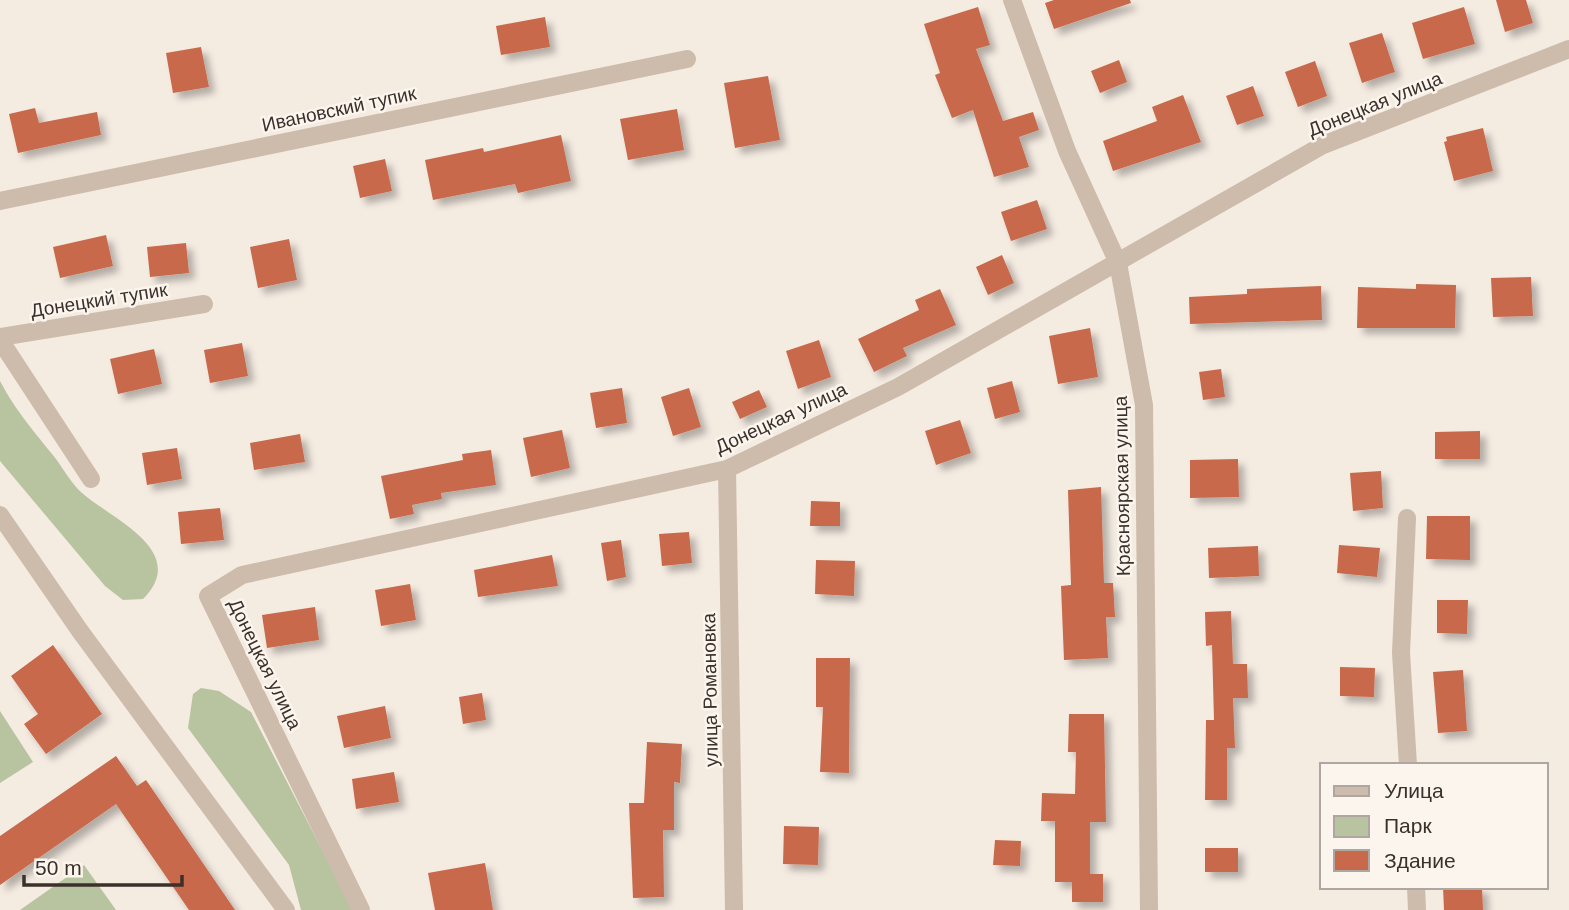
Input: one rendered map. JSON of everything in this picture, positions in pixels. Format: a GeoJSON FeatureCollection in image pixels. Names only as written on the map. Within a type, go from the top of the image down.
{"type":"FeatureCollection","features":[{"type":"Feature","properties":{"kind":"street","name":"Красноярская улица"},"geometry":{"type":"LineString","coordinates":[[1012,0],[1067,151],[1118,263],[1144,405],[1149,910]]}},
{"type":"Feature","properties":{"kind":"street","name":"Донецкая улица"},"geometry":{"type":"LineString","coordinates":[[361,910],[208,596],[242,575],[727,468],[898,387],[1323,145],[1569,49]]}},
{"type":"Feature","properties":{"kind":"street","name":"Ивановский тупик"},"geometry":{"type":"LineString","coordinates":[[0,201],[687,59]]}},
{"type":"Feature","properties":{"kind":"street","name":"Донецкий тупик"},"geometry":{"type":"LineString","coordinates":[[0,338],[204,304]]}},
{"type":"Feature","properties":{"kind":"street"},"geometry":{"type":"LineString","coordinates":[[0,338],[91,480]]}},
{"type":"Feature","properties":{"kind":"street","name":"улица Романовка"},"geometry":{"type":"LineString","coordinates":[[727,468],[734,910]]}},
{"type":"Feature","properties":{"kind":"street"},"geometry":{"type":"LineString","coordinates":[[0,515],[80,631],[286,910]]}},
{"type":"Feature","properties":{"kind":"street"},"geometry":{"type":"LineString","coordinates":[[1407,518],[1401,653],[1408,763]]}},
{"type":"Feature","properties":{"kind":"street"},"geometry":{"type":"LineString","coordinates":[[1416,889],[1417,910]]}},
{"type":"Feature","properties":{"kind":"green space"},"geometry":{"type":"Polygon","coordinates":[[[0,381],[19,412],[78,489],[141,537],[152,551],[158,566],[155,582],[143,599],[123,600],[105,586],[0,461],[0,381]]]}},
{"type":"Feature","properties":{"kind":"green space"},"geometry":{"type":"Polygon","coordinates":[[[201,688],[219,691],[251,712],[353,910],[301,910],[289,865],[188,728],[193,694],[201,688]]]}},
{"type":"Feature","properties":{"kind":"green space"},"geometry":{"type":"Polygon","coordinates":[[[0,711],[33,762],[0,783],[0,711]]]}},
{"type":"Feature","properties":{"kind":"green space"},"geometry":{"type":"Polygon","coordinates":[[[84,865],[116,910],[20,910],[84,865]]]}},
{"type":"Feature","properties":{"kind":"building"},"geometry":{"type":"Polygon","coordinates":[[[1054,0],[1130,0],[1131,3],[1054,29],[1045,3],[1054,0]]]}},
{"type":"Feature","properties":{"kind":"building"},"geometry":{"type":"Polygon","coordinates":[[[1496,0],[1526,0],[1533,23],[1505,32],[1496,0]]]}},
{"type":"Feature","properties":{"kind":"building"},"geometry":{"type":"Polygon","coordinates":[[[978,7],[990,45],[976,49],[1003,121],[1033,112],[1039,130],[1019,137],[1029,167],[994,177],[973,110],[952,118],[935,75],[940,73],[924,24],[978,7]]]}},
{"type":"Feature","properties":{"kind":"building"},"geometry":{"type":"Polygon","coordinates":[[[1464,7],[1475,44],[1423,59],[1412,23],[1464,7]]]}},
{"type":"Feature","properties":{"kind":"building"},"geometry":{"type":"Polygon","coordinates":[[[545,17],[550,47],[501,55],[496,26],[545,17]]]}},
{"type":"Feature","properties":{"kind":"building"},"geometry":{"type":"Polygon","coordinates":[[[1382,33],[1395,72],[1362,83],[1349,43],[1382,33]]]}},
{"type":"Feature","properties":{"kind":"building"},"geometry":{"type":"Polygon","coordinates":[[[201,47],[209,87],[173,93],[166,53],[201,47]]]}},
{"type":"Feature","properties":{"kind":"building"},"geometry":{"type":"Polygon","coordinates":[[[1119,60],[1127,82],[1100,93],[1091,71],[1119,60]]]}},
{"type":"Feature","properties":{"kind":"building"},"geometry":{"type":"Polygon","coordinates":[[[1315,61],[1327,96],[1298,107],[1285,72],[1315,61]]]}},
{"type":"Feature","properties":{"kind":"building"},"geometry":{"type":"Polygon","coordinates":[[[768,76],[780,140],[735,148],[724,83],[768,76]]]}},
{"type":"Feature","properties":{"kind":"building"},"geometry":{"type":"Polygon","coordinates":[[[1253,86],[1264,116],[1237,125],[1226,96],[1253,86]]]}},
{"type":"Feature","properties":{"kind":"building"},"geometry":{"type":"Polygon","coordinates":[[[1183,95],[1201,142],[1113,171],[1103,141],[1157,121],[1152,107],[1183,95]]]}},
{"type":"Feature","properties":{"kind":"building"},"geometry":{"type":"Polygon","coordinates":[[[35,108],[39,123],[97,112],[101,135],[18,153],[9,114],[35,108]]]}},
{"type":"Feature","properties":{"kind":"building"},"geometry":{"type":"Polygon","coordinates":[[[677,109],[684,150],[628,160],[620,119],[677,109]]]}},
{"type":"Feature","properties":{"kind":"building"},"geometry":{"type":"Polygon","coordinates":[[[1483,128],[1493,171],[1454,181],[1444,142],[1447,141],[1446,137],[1483,128]]]}},
{"type":"Feature","properties":{"kind":"building"},"geometry":{"type":"Polygon","coordinates":[[[561,135],[571,181],[518,193],[515,184],[433,200],[425,160],[483,148],[484,152],[561,135]]]}},
{"type":"Feature","properties":{"kind":"building"},"geometry":{"type":"Polygon","coordinates":[[[385,159],[392,191],[360,198],[353,166],[385,159]]]}},
{"type":"Feature","properties":{"kind":"building"},"geometry":{"type":"Polygon","coordinates":[[[1037,200],[1047,229],[1011,241],[1001,212],[1037,200]]]}},
{"type":"Feature","properties":{"kind":"building"},"geometry":{"type":"Polygon","coordinates":[[[106,235],[113,266],[60,278],[53,247],[106,235]]]}},
{"type":"Feature","properties":{"kind":"building"},"geometry":{"type":"Polygon","coordinates":[[[289,239],[297,280],[258,288],[250,247],[289,239]]]}},
{"type":"Feature","properties":{"kind":"building"},"geometry":{"type":"Polygon","coordinates":[[[186,243],[189,273],[150,277],[147,247],[186,243]]]}},
{"type":"Feature","properties":{"kind":"building"},"geometry":{"type":"Polygon","coordinates":[[[1002,255],[1014,283],[988,295],[976,267],[1002,255]]]}},
{"type":"Feature","properties":{"kind":"building"},"geometry":{"type":"Polygon","coordinates":[[[1531,277],[1533,316],[1493,317],[1491,278],[1531,277]]]}},
{"type":"Feature","properties":{"kind":"building"},"geometry":{"type":"Polygon","coordinates":[[[1416,284],[1456,285],[1455,328],[1357,328],[1358,287],[1416,289],[1416,284]]]}},
{"type":"Feature","properties":{"kind":"building"},"geometry":{"type":"Polygon","coordinates":[[[1321,286],[1322,320],[1190,324],[1189,297],[1247,294],[1247,289],[1321,286]]]}},
{"type":"Feature","properties":{"kind":"building"},"geometry":{"type":"Polygon","coordinates":[[[940,289],[956,325],[903,348],[907,356],[874,372],[858,339],[919,310],[915,300],[940,289]]]}},
{"type":"Feature","properties":{"kind":"building"},"geometry":{"type":"Polygon","coordinates":[[[1090,328],[1098,377],[1058,384],[1049,336],[1090,328]]]}},
{"type":"Feature","properties":{"kind":"building"},"geometry":{"type":"Polygon","coordinates":[[[819,340],[831,377],[798,389],[786,351],[819,340]]]}},
{"type":"Feature","properties":{"kind":"building"},"geometry":{"type":"Polygon","coordinates":[[[242,343],[248,376],[210,383],[204,350],[242,343]]]}},
{"type":"Feature","properties":{"kind":"building"},"geometry":{"type":"Polygon","coordinates":[[[154,349],[162,384],[118,394],[110,359],[154,349]]]}},
{"type":"Feature","properties":{"kind":"building"},"geometry":{"type":"Polygon","coordinates":[[[1221,369],[1225,397],[1203,400],[1199,372],[1221,369]]]}},
{"type":"Feature","properties":{"kind":"building"},"geometry":{"type":"Polygon","coordinates":[[[1012,381],[1020,412],[995,419],[987,388],[1012,381]]]}},
{"type":"Feature","properties":{"kind":"building"},"geometry":{"type":"Polygon","coordinates":[[[622,388],[627,423],[596,428],[590,393],[622,388]]]}},
{"type":"Feature","properties":{"kind":"building"},"geometry":{"type":"Polygon","coordinates":[[[689,388],[701,427],[673,436],[661,397],[689,388]]]}},
{"type":"Feature","properties":{"kind":"building"},"geometry":{"type":"Polygon","coordinates":[[[759,390],[767,407],[740,419],[732,402],[759,390]]]}},
{"type":"Feature","properties":{"kind":"building"},"geometry":{"type":"Polygon","coordinates":[[[960,420],[971,453],[936,465],[925,431],[960,420]]]}},
{"type":"Feature","properties":{"kind":"building"},"geometry":{"type":"Polygon","coordinates":[[[562,430],[570,468],[531,477],[523,438],[562,430]]]}},
{"type":"Feature","properties":{"kind":"building"},"geometry":{"type":"Polygon","coordinates":[[[1480,431],[1480,459],[1435,459],[1435,432],[1480,431]]]}},
{"type":"Feature","properties":{"kind":"building"},"geometry":{"type":"Polygon","coordinates":[[[300,434],[305,462],[254,470],[250,443],[300,434]]]}},
{"type":"Feature","properties":{"kind":"building"},"geometry":{"type":"Polygon","coordinates":[[[177,448],[182,479],[147,485],[142,453],[177,448]]]}},
{"type":"Feature","properties":{"kind":"building"},"geometry":{"type":"Polygon","coordinates":[[[491,450],[496,485],[441,493],[442,499],[412,505],[414,514],[390,519],[381,476],[463,460],[462,454],[491,450]]]}},
{"type":"Feature","properties":{"kind":"building"},"geometry":{"type":"Polygon","coordinates":[[[1238,459],[1239,497],[1190,498],[1190,460],[1238,459]]]}},
{"type":"Feature","properties":{"kind":"building"},"geometry":{"type":"Polygon","coordinates":[[[1381,471],[1383,508],[1353,511],[1350,473],[1381,471]]]}},
{"type":"Feature","properties":{"kind":"building"},"geometry":{"type":"Polygon","coordinates":[[[1101,487],[1104,583],[1113,583],[1115,617],[1106,617],[1108,658],[1064,660],[1061,586],[1071,585],[1068,490],[1101,487]]]}},
{"type":"Feature","properties":{"kind":"building"},"geometry":{"type":"Polygon","coordinates":[[[811,501],[840,502],[840,526],[810,526],[811,501]]]}},
{"type":"Feature","properties":{"kind":"building"},"geometry":{"type":"Polygon","coordinates":[[[220,508],[224,540],[181,544],[178,512],[220,508]]]}},
{"type":"Feature","properties":{"kind":"building"},"geometry":{"type":"Polygon","coordinates":[[[1427,516],[1470,516],[1470,560],[1426,559],[1427,516]]]}},
{"type":"Feature","properties":{"kind":"building"},"geometry":{"type":"Polygon","coordinates":[[[689,532],[692,563],[662,566],[659,534],[689,532]]]}},
{"type":"Feature","properties":{"kind":"building"},"geometry":{"type":"Polygon","coordinates":[[[621,540],[626,577],[607,581],[601,543],[621,540]]]}},
{"type":"Feature","properties":{"kind":"building"},"geometry":{"type":"Polygon","coordinates":[[[1339,545],[1380,548],[1377,577],[1337,573],[1339,545]]]}},
{"type":"Feature","properties":{"kind":"building"},"geometry":{"type":"Polygon","coordinates":[[[1258,546],[1259,576],[1209,578],[1208,548],[1258,546]]]}},
{"type":"Feature","properties":{"kind":"building"},"geometry":{"type":"Polygon","coordinates":[[[552,555],[558,586],[478,597],[474,570],[552,555]]]}},
{"type":"Feature","properties":{"kind":"building"},"geometry":{"type":"Polygon","coordinates":[[[816,560],[855,561],[854,596],[815,594],[816,560]]]}},
{"type":"Feature","properties":{"kind":"building"},"geometry":{"type":"Polygon","coordinates":[[[410,584],[416,620],[381,626],[375,590],[410,584]]]}},
{"type":"Feature","properties":{"kind":"building"},"geometry":{"type":"Polygon","coordinates":[[[1437,600],[1468,600],[1467,634],[1437,633],[1437,600]]]}},
{"type":"Feature","properties":{"kind":"building"},"geometry":{"type":"Polygon","coordinates":[[[315,607],[319,640],[267,648],[262,615],[315,607]]]}},
{"type":"Feature","properties":{"kind":"building"},"geometry":{"type":"Polygon","coordinates":[[[1231,611],[1233,664],[1247,664],[1248,698],[1233,698],[1235,748],[1227,748],[1227,800],[1205,800],[1206,720],[1214,720],[1212,645],[1206,646],[1205,612],[1231,611]]]}},
{"type":"Feature","properties":{"kind":"building"},"geometry":{"type":"Polygon","coordinates":[[[53,645],[102,714],[46,754],[24,724],[38,714],[11,676],[53,645]]]}},
{"type":"Feature","properties":{"kind":"building"},"geometry":{"type":"Polygon","coordinates":[[[816,658],[850,658],[849,773],[820,772],[823,707],[816,707],[816,658]]]}},
{"type":"Feature","properties":{"kind":"building"},"geometry":{"type":"Polygon","coordinates":[[[1340,667],[1375,668],[1374,697],[1340,696],[1340,667]]]}},
{"type":"Feature","properties":{"kind":"building"},"geometry":{"type":"Polygon","coordinates":[[[1463,670],[1467,731],[1438,733],[1433,672],[1463,670]]]}},
{"type":"Feature","properties":{"kind":"building"},"geometry":{"type":"Polygon","coordinates":[[[482,693],[486,720],[463,724],[459,697],[482,693]]]}},
{"type":"Feature","properties":{"kind":"building"},"geometry":{"type":"Polygon","coordinates":[[[385,706],[391,738],[344,748],[337,716],[385,706]]]}},
{"type":"Feature","properties":{"kind":"building"},"geometry":{"type":"Polygon","coordinates":[[[1069,714],[1104,714],[1106,822],[1090,822],[1090,874],[1103,874],[1103,902],[1072,902],[1072,882],[1055,882],[1055,821],[1041,821],[1042,793],[1075,794],[1076,752],[1068,752],[1069,714]]]}},
{"type":"Feature","properties":{"kind":"building"},"geometry":{"type":"Polygon","coordinates":[[[647,742],[682,744],[680,783],[674,782],[674,830],[663,830],[664,897],[633,898],[629,803],[644,803],[647,742]]]}},
{"type":"Feature","properties":{"kind":"building"},"geometry":{"type":"Polygon","coordinates":[[[116,756],[137,786],[146,780],[235,910],[189,910],[116,804],[0,885],[0,836],[116,756]]]}},
{"type":"Feature","properties":{"kind":"building"},"geometry":{"type":"Polygon","coordinates":[[[394,772],[399,802],[356,809],[352,779],[394,772]]]}},
{"type":"Feature","properties":{"kind":"building"},"geometry":{"type":"Polygon","coordinates":[[[784,826],[819,827],[818,865],[783,864],[784,826]]]}},
{"type":"Feature","properties":{"kind":"building"},"geometry":{"type":"Polygon","coordinates":[[[995,840],[1021,841],[1020,866],[993,865],[995,840]]]}},
{"type":"Feature","properties":{"kind":"building"},"geometry":{"type":"Polygon","coordinates":[[[1205,848],[1238,848],[1238,872],[1205,872],[1205,848]]]}},
{"type":"Feature","properties":{"kind":"building"},"geometry":{"type":"Polygon","coordinates":[[[485,863],[493,910],[435,910],[428,873],[485,863]]]}},
{"type":"Feature","properties":{"kind":"building"},"geometry":{"type":"Polygon","coordinates":[[[1443,889],[1482,889],[1483,910],[1444,910],[1443,889]]]}}]}
